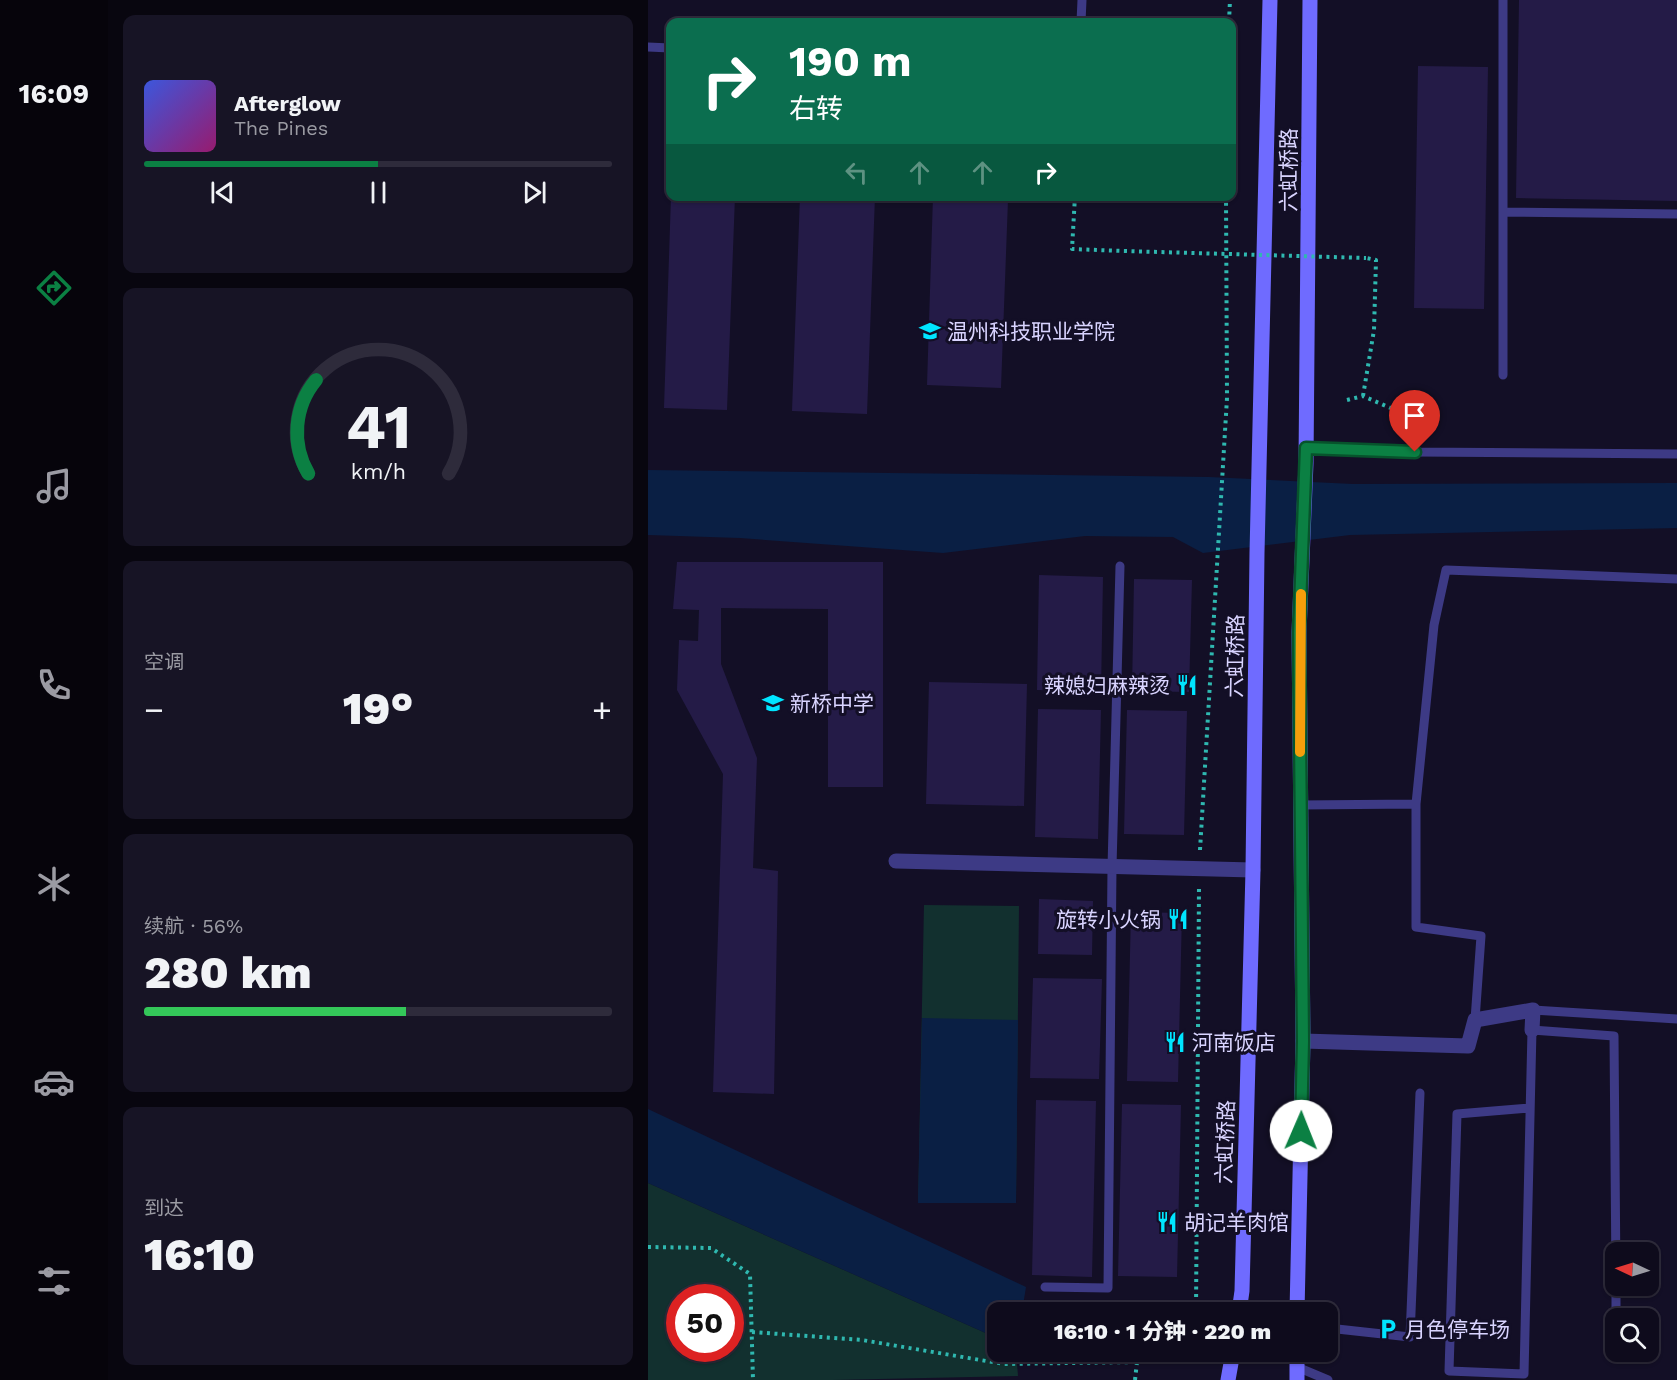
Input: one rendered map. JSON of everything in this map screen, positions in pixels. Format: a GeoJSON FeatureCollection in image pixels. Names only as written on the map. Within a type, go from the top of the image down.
{"type":"FeatureCollection","features":[{"type":"Feature","properties":{"kind":"main road","name":"六虹桥路"},"geometry":{"type":"LineString","coordinates":[[1240,1302],[1253,870],[1257,553],[1270,0]]}},
{"type":"Feature","properties":{"kind":"main road","name":"六虹桥路"},"geometry":{"type":"LineString","coordinates":[[1297,1302],[1303,1041],[1299,633],[1306,456],[1310,0]]}},
{"type":"Feature","properties":{"kind":"main road"},"geometry":{"type":"LineString","coordinates":[[1228,1380],[1231,1362]]}},
{"type":"Feature","properties":{"kind":"street"},"geometry":{"type":"LineString","coordinates":[[896,861],[1253,870]]}},
{"type":"Feature","properties":{"kind":"street"},"geometry":{"type":"LineString","coordinates":[[1303,1041],[1468,1046],[1475,1020],[1533,1010],[1532,1030]]}},
{"type":"Feature","properties":{"kind":"lane"},"geometry":{"type":"LineString","coordinates":[[1081,18],[1082,0]]}},
{"type":"Feature","properties":{"kind":"lane"},"geometry":{"type":"LineString","coordinates":[[1503,0],[1503,375]]}},
{"type":"Feature","properties":{"kind":"lane"},"geometry":{"type":"LineString","coordinates":[[648,47],[666,48]]}},
{"type":"Feature","properties":{"kind":"lane"},"geometry":{"type":"LineString","coordinates":[[1503,212],[1677,214]]}},
{"type":"Feature","properties":{"kind":"lane"},"geometry":{"type":"LineString","coordinates":[[1306,456],[1415,452],[1677,454]]}},
{"type":"Feature","properties":{"kind":"lane"},"geometry":{"type":"LineString","coordinates":[[1045,1287],[1108,1288],[1112,867],[1120,566]]}},
{"type":"Feature","properties":{"kind":"lane"},"geometry":{"type":"LineString","coordinates":[[1475,1020],[1481,936],[1416,927],[1416,804],[1434,625],[1446,570],[1677,579]]}},
{"type":"Feature","properties":{"kind":"lane"},"geometry":{"type":"LineString","coordinates":[[1300,805],[1416,804]]}},
{"type":"Feature","properties":{"kind":"lane"},"geometry":{"type":"LineString","coordinates":[[1533,1010],[1677,1019]]}},
{"type":"Feature","properties":{"kind":"lane"},"geometry":{"type":"LineString","coordinates":[[1530,1108],[1457,1114],[1449,1371],[1524,1374],[1532,1030],[1614,1036],[1616,1242]]}},
{"type":"Feature","properties":{"kind":"lane"},"geometry":{"type":"LineString","coordinates":[[1338,1330],[1410,1337],[1420,1093]]}},
{"type":"Feature","properties":{"kind":"lane"},"geometry":{"type":"LineString","coordinates":[[1297,1366],[1328,1380]]}},
{"type":"Feature","properties":{"kind":"path"},"geometry":{"type":"LineString","coordinates":[[1229,18],[1230,0]]}},
{"type":"Feature","properties":{"kind":"path"},"geometry":{"type":"LineString","coordinates":[[1075,201],[1072,249],[1376,260],[1374,318],[1363,396]]}},
{"type":"Feature","properties":{"kind":"path"},"geometry":{"type":"LineString","coordinates":[[1196,1302],[1199,868],[1227,398],[1226,201]]}},
{"type":"Feature","properties":{"kind":"path"},"geometry":{"type":"LineString","coordinates":[[1347,400],[1363,396],[1393,410]]}},
{"type":"Feature","properties":{"kind":"path"},"geometry":{"type":"LineString","coordinates":[[648,1246],[711,1248],[750,1274],[753,1380]]}},
{"type":"Feature","properties":{"kind":"path"},"geometry":{"type":"LineString","coordinates":[[752,1332],[862,1340],[987,1361]]}},
{"type":"Feature","properties":{"kind":"path"},"geometry":{"type":"LineString","coordinates":[[992,1362],[1004,1364],[1137,1362],[1136,1380]]}},
{"type":"Feature","properties":{"kind":"green space"},"geometry":{"type":"Polygon","coordinates":[[[924,905],[1019,906],[1016,1203],[918,1203],[924,905]]]}},
{"type":"Feature","properties":{"kind":"green space"},"geometry":{"type":"Polygon","coordinates":[[[648,1183],[987,1334],[987,1362],[1017,1362],[1018,1376],[833,1380],[648,1380],[648,1183]]]}},
{"type":"Feature","properties":{"kind":"water"},"geometry":{"type":"Polygon","coordinates":[[[648,470],[1209,477],[1353,484],[1677,483],[1677,528],[1350,535],[1203,553],[1173,537],[1085,536],[943,553],[740,538],[648,535],[648,470]]]}},
{"type":"Feature","properties":{"kind":"water"},"geometry":{"type":"Polygon","coordinates":[[[922,1018],[1018,1020],[1016,1203],[918,1203],[922,1018]]]}},
{"type":"Feature","properties":{"kind":"water"},"geometry":{"type":"Polygon","coordinates":[[[648,1109],[1026,1287],[1024,1302],[987,1302],[987,1334],[648,1183],[648,1109]]]}},
{"type":"Feature","properties":{"kind":"building"},"geometry":{"type":"Polygon","coordinates":[[[1519,0],[1677,0],[1677,201],[1516,198],[1519,0]]]}},
{"type":"Feature","properties":{"kind":"building"},"geometry":{"type":"Polygon","coordinates":[[[1418,66],[1488,67],[1484,309],[1414,308],[1418,66]]]}},
{"type":"Feature","properties":{"kind":"building"},"geometry":{"type":"Polygon","coordinates":[[[671,201],[735,201],[727,410],[664,408],[671,201]]]}},
{"type":"Feature","properties":{"kind":"building"},"geometry":{"type":"Polygon","coordinates":[[[800,201],[875,201],[867,414],[792,411],[800,201]]]}},
{"type":"Feature","properties":{"kind":"building"},"geometry":{"type":"Polygon","coordinates":[[[933,201],[1008,201],[1001,388],[927,385],[933,201]]]}},
{"type":"Feature","properties":{"kind":"building"},"geometry":{"type":"Polygon","coordinates":[[[677,562],[883,562],[883,787],[828,787],[828,609],[721,608],[721,664],[757,758],[753,868],[778,871],[774,1094],[713,1092],[723,774],[677,690],[679,640],[698,641],[699,610],[673,609],[677,562]]]}},
{"type":"Feature","properties":{"kind":"building"},"geometry":{"type":"Polygon","coordinates":[[[1039,575],[1103,577],[1101,692],[1037,690],[1039,575]]]}},
{"type":"Feature","properties":{"kind":"building"},"geometry":{"type":"Polygon","coordinates":[[[1134,579],[1192,580],[1189,692],[1132,691],[1134,579]]]}},
{"type":"Feature","properties":{"kind":"building"},"geometry":{"type":"Polygon","coordinates":[[[929,682],[1027,684],[1024,806],[926,804],[929,682]]]}},
{"type":"Feature","properties":{"kind":"building"},"geometry":{"type":"Polygon","coordinates":[[[1038,709],[1101,710],[1098,839],[1035,837],[1038,709]]]}},
{"type":"Feature","properties":{"kind":"building"},"geometry":{"type":"Polygon","coordinates":[[[1127,710],[1187,711],[1184,835],[1124,834],[1127,710]]]}},
{"type":"Feature","properties":{"kind":"building"},"geometry":{"type":"Polygon","coordinates":[[[1039,899],[1093,901],[1092,955],[1038,954],[1039,899]]]}},
{"type":"Feature","properties":{"kind":"building"},"geometry":{"type":"Polygon","coordinates":[[[1131,912],[1182,913],[1178,1082],[1127,1081],[1131,912]]]}},
{"type":"Feature","properties":{"kind":"building"},"geometry":{"type":"Polygon","coordinates":[[[1033,978],[1102,979],[1099,1079],[1030,1078],[1033,978]]]}},
{"type":"Feature","properties":{"kind":"building"},"geometry":{"type":"Polygon","coordinates":[[[1036,1100],[1096,1101],[1092,1277],[1032,1275],[1036,1100]]]}},
{"type":"Feature","properties":{"kind":"building"},"geometry":{"type":"Polygon","coordinates":[[[1122,1104],[1181,1105],[1177,1277],[1118,1276],[1122,1104]]]}},
{"type":"Feature","properties":{"kind":"slow traffic"},"geometry":{"type":"LineString","coordinates":[[1300,752],[1301,594]]}},
{"type":"Feature","properties":{"kind":"place","name":"温州科技职业学院"},"geometry":{"type":"Point","coordinates":[930,331]}},
{"type":"Feature","properties":{"kind":"place","name":"辣媳妇麻辣烫"},"geometry":{"type":"Point","coordinates":[1187,685]}},
{"type":"Feature","properties":{"kind":"place","name":"新桥中学"},"geometry":{"type":"Point","coordinates":[773,703]}},
{"type":"Feature","properties":{"kind":"place","name":"旋转小火锅"},"geometry":{"type":"Point","coordinates":[1178,919]}},
{"type":"Feature","properties":{"kind":"place","name":"河南饭店"},"geometry":{"type":"Point","coordinates":[1175,1042]}},
{"type":"Feature","properties":{"kind":"place","name":"胡记羊肉馆"},"geometry":{"type":"Point","coordinates":[1167,1222]}},
{"type":"Feature","properties":{"kind":"place","name":"月色停车场"},"geometry":{"type":"Point","coordinates":[1388,1329]}},
{"type":"Feature","properties":{"kind":"route"},"geometry":{"type":"LineString","coordinates":[[1301,1131],[1303,1041],[1299,633],[1306,448],[1415,452]]}}]}
